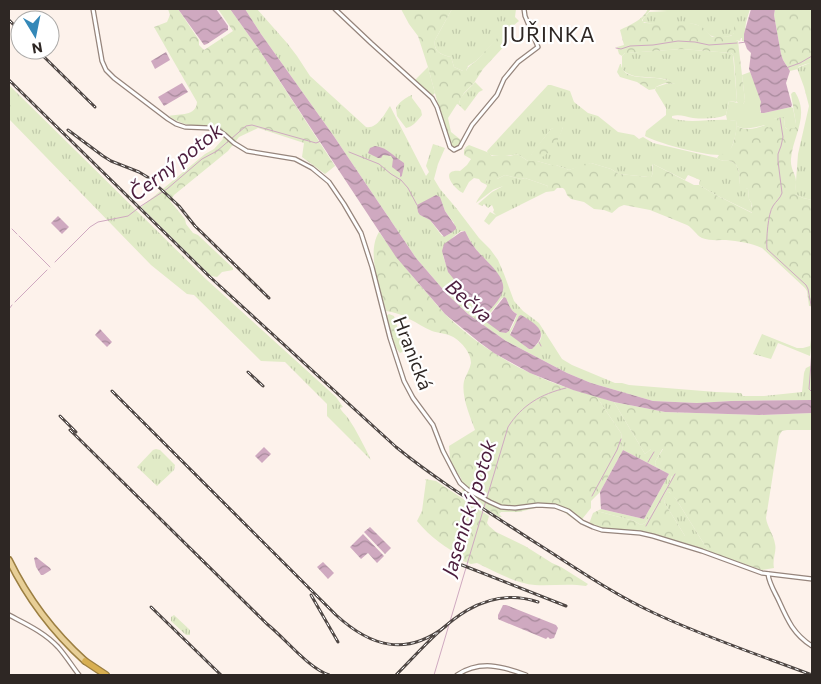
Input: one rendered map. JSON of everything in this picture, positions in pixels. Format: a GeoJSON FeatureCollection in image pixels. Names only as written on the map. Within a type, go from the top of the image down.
{"type":"FeatureCollection","features":[{"type":"Feature","properties":{"kind":"highway"},"geometry":{"type":"LineString","coordinates":[[85,660],[100,675]]}},
{"type":"Feature","properties":{"kind":"highway"},"geometry":{"type":"LineString","coordinates":[[85,660],[106,675]]}},
{"type":"Feature","properties":{"kind":"main road"},"geometry":{"type":"LineString","coordinates":[[9,560],[23,587],[39,611],[67,644],[85,660]]}},
{"type":"Feature","properties":{"kind":"street","name":"Hranická"},"geometry":{"type":"LineString","coordinates":[[93,9],[104,68],[110,75],[176,124],[190,128],[215,129],[223,133],[239,147],[250,152],[299,160],[318,172],[331,185],[361,233],[392,344],[408,388],[413,398],[431,421],[445,456],[458,479],[468,490],[497,505],[510,508],[538,505],[555,506],[568,511],[582,522],[602,530],[653,536],[702,551],[759,572],[812,579]]}},
{"type":"Feature","properties":{"kind":"street"},"geometry":{"type":"LineString","coordinates":[[335,9],[432,98],[437,107],[450,147],[454,150],[460,148],[472,126],[497,95],[504,79],[512,68],[538,47],[524,9]]}},
{"type":"Feature","properties":{"kind":"street"},"geometry":{"type":"LineString","coordinates":[[768,574],[772,587],[793,629],[803,640],[812,646]]}},
{"type":"Feature","properties":{"kind":"street"},"geometry":{"type":"LineString","coordinates":[[9,615],[47,637],[57,646],[79,675]]}},
{"type":"Feature","properties":{"kind":"street"},"geometry":{"type":"LineString","coordinates":[[457,675],[466,670],[484,665],[503,667],[526,675]]}},
{"type":"Feature","properties":{"kind":"green space"},"geometry":{"type":"Polygon","coordinates":[[[168,9],[178,9],[199,40],[199,45],[204,50],[233,31],[218,9],[230,9],[258,48],[335,166],[325,174],[302,157],[304,143],[258,128],[239,137],[228,151],[174,195],[170,201],[185,219],[186,224],[193,233],[198,235],[233,268],[233,270],[222,272],[217,277],[211,276],[141,207],[205,154],[214,149],[223,139],[221,133],[181,123],[169,116],[191,112],[196,107],[197,102],[154,27],[167,22],[170,15],[168,9]]]}},
{"type":"Feature","properties":{"kind":"green space"},"geometry":{"type":"Polygon","coordinates":[[[245,9],[257,9],[287,43],[310,76],[366,127],[377,124],[390,106],[426,176],[429,172],[426,166],[433,144],[445,148],[434,179],[498,260],[514,301],[523,311],[539,323],[562,359],[615,383],[741,393],[743,396],[802,392],[804,373],[806,368],[812,365],[812,400],[697,403],[653,401],[591,383],[567,373],[506,341],[468,314],[447,294],[416,258],[333,135],[245,9]],[[442,203],[420,215],[430,220],[442,236],[451,233],[454,223],[445,211],[442,203]],[[461,231],[453,237],[443,256],[449,272],[474,304],[480,316],[484,317],[501,294],[501,279],[479,253],[465,231],[461,231]],[[502,298],[485,320],[496,329],[505,332],[511,328],[517,314],[510,308],[507,300],[502,298]],[[521,316],[510,333],[529,349],[536,346],[541,338],[540,330],[533,323],[521,316]]]}},
{"type":"Feature","properties":{"kind":"green space"},"geometry":{"type":"Polygon","coordinates":[[[401,9],[452,9],[435,40],[435,47],[439,52],[451,57],[454,67],[463,71],[466,71],[503,33],[509,41],[483,69],[474,83],[464,93],[459,105],[457,104],[448,118],[451,132],[461,140],[455,148],[451,146],[447,138],[418,36],[401,9]]]}},
{"type":"Feature","properties":{"kind":"green space"},"geometry":{"type":"Polygon","coordinates":[[[452,9],[516,9],[515,17],[519,21],[499,37],[476,61],[468,66],[466,71],[463,71],[454,67],[451,57],[439,52],[435,47],[435,40],[452,9]]]}},
{"type":"Feature","properties":{"kind":"green space"},"geometry":{"type":"Polygon","coordinates":[[[648,9],[651,9],[642,20],[644,23],[680,22],[694,24],[704,28],[712,37],[731,36],[734,33],[734,25],[736,25],[736,40],[738,41],[745,101],[743,104],[737,102],[734,59],[731,53],[682,49],[625,53],[622,56],[619,54],[617,47],[624,45],[620,30],[640,19],[648,9]]]}},
{"type":"Feature","properties":{"kind":"green space"},"geometry":{"type":"Polygon","coordinates":[[[651,9],[750,9],[746,22],[744,41],[741,38],[740,41],[736,40],[734,26],[733,35],[718,37],[710,35],[694,24],[655,24],[643,22],[643,19],[649,12],[667,11],[651,9]]]}},
{"type":"Feature","properties":{"kind":"green space"},"geometry":{"type":"Polygon","coordinates":[[[775,9],[812,9],[812,63],[790,71],[781,54],[774,15],[775,9]]]}},
{"type":"Feature","properties":{"kind":"green space"},"geometry":{"type":"Polygon","coordinates":[[[682,49],[731,53],[733,55],[737,101],[729,101],[726,115],[705,119],[680,115],[672,116],[672,118],[687,121],[736,121],[735,137],[731,148],[726,154],[698,152],[645,136],[646,131],[666,115],[666,108],[655,90],[656,87],[669,83],[676,84],[673,80],[629,74],[622,69],[622,56],[625,53],[682,49]]]}},
{"type":"Feature","properties":{"kind":"green space"},"geometry":{"type":"Polygon","coordinates":[[[812,63],[812,200],[795,194],[798,154],[809,106],[797,68],[812,63]]]}},
{"type":"Feature","properties":{"kind":"green space"},"geometry":{"type":"Polygon","coordinates":[[[620,64],[622,69],[629,75],[668,80],[678,78],[680,83],[666,83],[649,90],[637,82],[620,77],[617,72],[620,64]]]}},
{"type":"Feature","properties":{"kind":"green space"},"geometry":{"type":"Polygon","coordinates":[[[428,67],[435,93],[432,96],[414,81],[428,67]]]}},
{"type":"Feature","properties":{"kind":"green space"},"geometry":{"type":"Polygon","coordinates":[[[750,72],[761,102],[760,112],[764,113],[791,107],[793,108],[795,128],[787,129],[785,127],[784,117],[774,119],[775,125],[769,128],[765,125],[743,128],[737,126],[736,121],[727,120],[726,115],[729,101],[743,104],[745,101],[742,75],[750,72]]]}},
{"type":"Feature","properties":{"kind":"green space"},"geometry":{"type":"Polygon","coordinates":[[[475,82],[483,90],[479,92],[465,111],[459,105],[459,101],[462,95],[475,82]]]}},
{"type":"Feature","properties":{"kind":"green space"},"geometry":{"type":"Polygon","coordinates":[[[9,85],[207,280],[336,397],[343,407],[340,408],[354,428],[371,460],[327,416],[327,404],[285,362],[261,361],[194,295],[187,294],[151,265],[9,119],[9,85]]]}},
{"type":"Feature","properties":{"kind":"green space"},"geometry":{"type":"Polygon","coordinates":[[[548,85],[551,85],[570,91],[574,102],[588,113],[598,116],[618,132],[634,135],[639,139],[643,137],[653,143],[733,162],[738,170],[739,185],[748,189],[753,213],[699,185],[700,180],[688,175],[685,180],[653,164],[653,173],[649,177],[619,174],[611,169],[591,163],[569,170],[556,165],[528,161],[517,154],[494,156],[488,154],[487,151],[548,85]],[[563,127],[551,129],[531,155],[558,139],[563,127]]]}},
{"type":"Feature","properties":{"kind":"green space"},"geometry":{"type":"Polygon","coordinates":[[[795,92],[801,109],[801,117],[791,159],[791,166],[796,179],[795,194],[812,200],[812,306],[809,306],[805,288],[758,246],[735,241],[705,239],[687,225],[650,210],[624,205],[612,213],[594,209],[584,202],[571,199],[563,188],[546,192],[548,186],[525,178],[521,179],[505,175],[497,179],[487,179],[487,185],[474,178],[469,182],[463,193],[455,187],[449,176],[454,171],[460,171],[471,159],[464,155],[464,150],[469,145],[492,156],[517,154],[528,161],[556,165],[569,170],[591,163],[611,169],[619,174],[651,177],[653,164],[694,185],[699,185],[752,213],[748,189],[739,185],[737,167],[733,162],[717,158],[731,148],[737,126],[746,129],[756,128],[784,116],[787,129],[796,124],[791,94],[795,92]]]}},
{"type":"Feature","properties":{"kind":"green space"},"geometry":{"type":"Polygon","coordinates":[[[412,95],[422,115],[413,125],[406,128],[397,116],[396,108],[402,100],[412,95]]]}},
{"type":"Feature","properties":{"kind":"green space"},"geometry":{"type":"Polygon","coordinates":[[[559,126],[563,127],[562,131],[551,149],[540,158],[532,156],[531,154],[551,129],[559,126]]]}},
{"type":"Feature","properties":{"kind":"green space"},"geometry":{"type":"Polygon","coordinates":[[[505,175],[521,179],[525,178],[548,186],[546,192],[496,217],[489,225],[484,221],[490,212],[496,215],[493,212],[492,205],[488,208],[484,204],[482,206],[478,204],[492,192],[503,186],[493,190],[476,203],[487,186],[487,179],[497,179],[505,175]]]}},
{"type":"Feature","properties":{"kind":"green space"},"geometry":{"type":"Polygon","coordinates":[[[379,232],[441,310],[479,343],[516,366],[535,375],[596,396],[621,433],[623,450],[600,492],[591,501],[591,508],[579,523],[561,510],[550,507],[539,507],[519,512],[501,512],[499,514],[502,517],[499,517],[463,493],[461,478],[450,459],[449,446],[475,430],[466,406],[463,387],[471,359],[461,343],[454,338],[432,331],[404,316],[386,311],[375,271],[374,260],[375,241],[379,232]]]}},
{"type":"Feature","properties":{"kind":"green space"},"geometry":{"type":"Polygon","coordinates":[[[389,314],[394,316],[404,349],[400,353],[391,336],[386,316],[389,314]]]}},
{"type":"Feature","properties":{"kind":"green space"},"geometry":{"type":"Polygon","coordinates":[[[762,334],[797,348],[810,346],[812,339],[810,356],[778,343],[771,359],[753,354],[762,334]]]}},
{"type":"Feature","properties":{"kind":"green space"},"geometry":{"type":"Polygon","coordinates":[[[596,396],[614,402],[645,454],[651,449],[663,448],[655,462],[656,466],[672,475],[667,490],[645,523],[641,525],[634,521],[597,511],[601,509],[644,519],[669,474],[623,450],[621,433],[596,396]]]}},
{"type":"Feature","properties":{"kind":"green space"},"geometry":{"type":"Polygon","coordinates":[[[614,402],[665,412],[759,415],[812,413],[812,430],[787,430],[782,431],[779,436],[766,518],[775,547],[774,568],[762,570],[709,552],[676,499],[669,492],[664,502],[685,536],[685,544],[651,534],[607,530],[589,524],[593,513],[597,511],[634,521],[641,525],[645,523],[667,490],[672,476],[656,466],[655,462],[663,449],[651,449],[645,454],[614,402]]]}},
{"type":"Feature","properties":{"kind":"green space"},"geometry":{"type":"Polygon","coordinates":[[[156,449],[160,450],[175,465],[174,470],[157,486],[137,467],[156,449]]]}},
{"type":"Feature","properties":{"kind":"green space"},"geometry":{"type":"Polygon","coordinates":[[[425,479],[436,481],[489,516],[487,523],[496,532],[525,546],[588,584],[586,586],[528,584],[505,577],[477,563],[471,564],[463,561],[464,558],[439,542],[417,521],[422,511],[425,479]]]}},
{"type":"Feature","properties":{"kind":"green space"},"geometry":{"type":"Polygon","coordinates":[[[668,492],[676,499],[709,552],[685,544],[685,536],[664,502],[668,492]]]}},
{"type":"Feature","properties":{"kind":"green space"},"geometry":{"type":"Polygon","coordinates":[[[174,615],[190,630],[190,635],[186,635],[171,621],[171,617],[174,615]]]}},
{"type":"Feature","properties":{"kind":"water"},"geometry":{"type":"Polygon","coordinates":[[[178,9],[216,9],[228,26],[228,30],[204,45],[178,9]]]}},
{"type":"Feature","properties":{"kind":"water"},"geometry":{"type":"Polygon","coordinates":[[[230,9],[245,9],[416,258],[447,294],[468,314],[506,341],[567,373],[591,383],[653,401],[697,403],[812,400],[812,413],[759,415],[665,412],[614,402],[573,390],[530,373],[494,353],[445,314],[396,257],[258,48],[230,9]]]}},
{"type":"Feature","properties":{"kind":"water"},"geometry":{"type":"Polygon","coordinates":[[[751,9],[775,9],[774,15],[781,54],[790,71],[786,83],[791,107],[761,113],[761,102],[749,69],[751,53],[744,41],[751,9]]]}},
{"type":"Feature","properties":{"kind":"water"},"geometry":{"type":"Polygon","coordinates":[[[166,52],[170,60],[155,69],[151,61],[166,52]]]}},
{"type":"Feature","properties":{"kind":"water"},"geometry":{"type":"Polygon","coordinates":[[[182,83],[188,92],[164,106],[158,97],[182,83]]]}},
{"type":"Feature","properties":{"kind":"water"},"geometry":{"type":"Polygon","coordinates":[[[375,146],[387,150],[404,163],[402,176],[400,177],[400,173],[392,167],[393,159],[391,156],[383,155],[381,158],[378,158],[368,153],[370,148],[375,146]]]}},
{"type":"Feature","properties":{"kind":"water"},"geometry":{"type":"Polygon","coordinates":[[[436,195],[440,197],[445,211],[456,227],[456,229],[444,237],[430,220],[418,212],[417,205],[436,195]]]}},
{"type":"Feature","properties":{"kind":"water"},"geometry":{"type":"Polygon","coordinates":[[[58,216],[69,227],[62,234],[51,223],[58,216]]]}},
{"type":"Feature","properties":{"kind":"water"},"geometry":{"type":"Polygon","coordinates":[[[465,231],[475,248],[498,273],[503,284],[500,297],[482,318],[474,304],[448,272],[442,251],[444,244],[465,231]]]}},
{"type":"Feature","properties":{"kind":"water"},"geometry":{"type":"Polygon","coordinates":[[[504,297],[511,309],[517,314],[509,331],[506,333],[500,332],[485,321],[504,297]]]}},
{"type":"Feature","properties":{"kind":"water"},"geometry":{"type":"Polygon","coordinates":[[[521,315],[540,330],[540,338],[532,349],[529,349],[510,335],[521,315]]]}},
{"type":"Feature","properties":{"kind":"water"},"geometry":{"type":"Polygon","coordinates":[[[100,329],[112,342],[107,347],[95,335],[100,329]]]}},
{"type":"Feature","properties":{"kind":"water"},"geometry":{"type":"Polygon","coordinates":[[[264,447],[271,454],[262,463],[255,456],[264,447]]]}},
{"type":"Feature","properties":{"kind":"water"},"geometry":{"type":"Polygon","coordinates":[[[623,450],[669,474],[644,519],[601,509],[600,492],[623,450]]]}},
{"type":"Feature","properties":{"kind":"water"},"geometry":{"type":"Polygon","coordinates":[[[370,527],[391,548],[385,554],[364,532],[370,527]]]}},
{"type":"Feature","properties":{"kind":"water"},"geometry":{"type":"Polygon","coordinates":[[[363,534],[384,556],[377,563],[368,553],[361,559],[350,547],[363,534]]]}},
{"type":"Feature","properties":{"kind":"water"},"geometry":{"type":"Polygon","coordinates":[[[36,557],[51,570],[41,575],[36,567],[34,558],[36,557]]]}},
{"type":"Feature","properties":{"kind":"water"},"geometry":{"type":"Polygon","coordinates":[[[323,562],[334,573],[328,579],[317,567],[323,562]]]}},
{"type":"Feature","properties":{"kind":"water"},"geometry":{"type":"Polygon","coordinates":[[[503,605],[556,625],[558,628],[554,638],[550,639],[548,637],[546,639],[498,619],[503,605]]]}},
{"type":"Feature","properties":{"kind":"waterway"},"geometry":{"type":"LineString","coordinates":[[616,48],[621,49],[630,46],[678,41],[709,45],[737,43]]}},
{"type":"Feature","properties":{"kind":"waterway"},"geometry":{"type":"LineString","coordinates":[[739,43],[746,42]]}},
{"type":"Feature","properties":{"kind":"waterway"},"geometry":{"type":"LineString","coordinates":[[786,68],[812,56]]}},
{"type":"Feature","properties":{"kind":"waterway"},"geometry":{"type":"LineString","coordinates":[[780,118],[783,137],[778,161],[782,193],[771,209],[767,233],[767,249],[806,285],[812,310]]}},
{"type":"Feature","properties":{"kind":"waterway","name":"Černý potok"},"geometry":{"type":"LineString","coordinates":[[55,262],[90,227],[98,222],[128,216],[167,189],[202,159],[217,151],[246,126],[252,125],[316,143],[321,141]]}},
{"type":"Feature","properties":{"kind":"waterway"},"geometry":{"type":"LineString","coordinates":[[349,152],[379,164],[401,180],[408,188],[417,205]]}},
{"type":"Feature","properties":{"kind":"waterway"},"geometry":{"type":"LineString","coordinates":[[12,229],[17,234]]}},
{"type":"Feature","properties":{"kind":"waterway"},"geometry":{"type":"LineString","coordinates":[[19,236],[50,267]]}},
{"type":"Feature","properties":{"kind":"waterway","name":"Černý potok"},"geometry":{"type":"LineString","coordinates":[[15,302],[47,270]]}},
{"type":"Feature","properties":{"kind":"waterway","name":"Černý potok"},"geometry":{"type":"LineString","coordinates":[[9,309],[12,305]]}},
{"type":"Feature","properties":{"kind":"waterway"},"geometry":{"type":"LineString","coordinates":[[539,342],[541,346]]}},
{"type":"Feature","properties":{"kind":"waterway"},"geometry":{"type":"LineString","coordinates":[[812,351],[809,389],[812,392]]}},
{"type":"Feature","properties":{"kind":"waterway","name":"Jasenický potok"},"geometry":{"type":"LineString","coordinates":[[434,675],[508,427],[519,412],[540,397],[566,388]]}},
{"type":"Feature","properties":{"kind":"waterway"},"geometry":{"type":"LineString","coordinates":[[592,496],[621,439]]}},
{"type":"Feature","properties":{"kind":"waterway"},"geometry":{"type":"LineString","coordinates":[[648,462],[654,452]]}},
{"type":"Feature","properties":{"kind":"waterway"},"geometry":{"type":"LineString","coordinates":[[646,526],[675,474]]}},
{"type":"Feature","properties":{"kind":"railway"},"geometry":{"type":"LineString","coordinates":[[47,60],[95,107]]}},
{"type":"Feature","properties":{"kind":"railway"},"geometry":{"type":"LineString","coordinates":[[9,80],[210,277],[412,460],[463,496],[623,597],[693,630],[812,675]]}},
{"type":"Feature","properties":{"kind":"railway"},"geometry":{"type":"LineString","coordinates":[[68,130],[111,161],[149,178],[269,298]]}},
{"type":"Feature","properties":{"kind":"railway"},"geometry":{"type":"LineString","coordinates":[[248,372],[263,386]]}},
{"type":"Feature","properties":{"kind":"railway"},"geometry":{"type":"LineString","coordinates":[[112,391],[349,626],[362,635],[376,641],[403,645],[431,636],[446,626]]}},
{"type":"Feature","properties":{"kind":"railway"},"geometry":{"type":"LineString","coordinates":[[60,416],[76,432]]}},
{"type":"Feature","properties":{"kind":"railway"},"geometry":{"type":"LineString","coordinates":[[70,430],[267,624],[313,666],[329,675]]}},
{"type":"Feature","properties":{"kind":"railway"},"geometry":{"type":"LineString","coordinates":[[462,565],[566,606]]}},
{"type":"Feature","properties":{"kind":"railway"},"geometry":{"type":"LineString","coordinates":[[311,595],[338,642]]}},
{"type":"Feature","properties":{"kind":"railway"},"geometry":{"type":"LineString","coordinates":[[396,675],[442,629],[458,616],[476,606],[495,599],[516,598],[538,602]]}},
{"type":"Feature","properties":{"kind":"railway"},"geometry":{"type":"LineString","coordinates":[[151,607],[221,675]]}},
{"type":"Feature","properties":{"kind":"district","name":"JUŘINKA"},"geometry":{"type":"Point","coordinates":[549,35]}},
{"type":"Feature","properties":{"kind":"water label","name":"Bečva"},"geometry":{"type":"Point","coordinates":[469,301]}}]}
